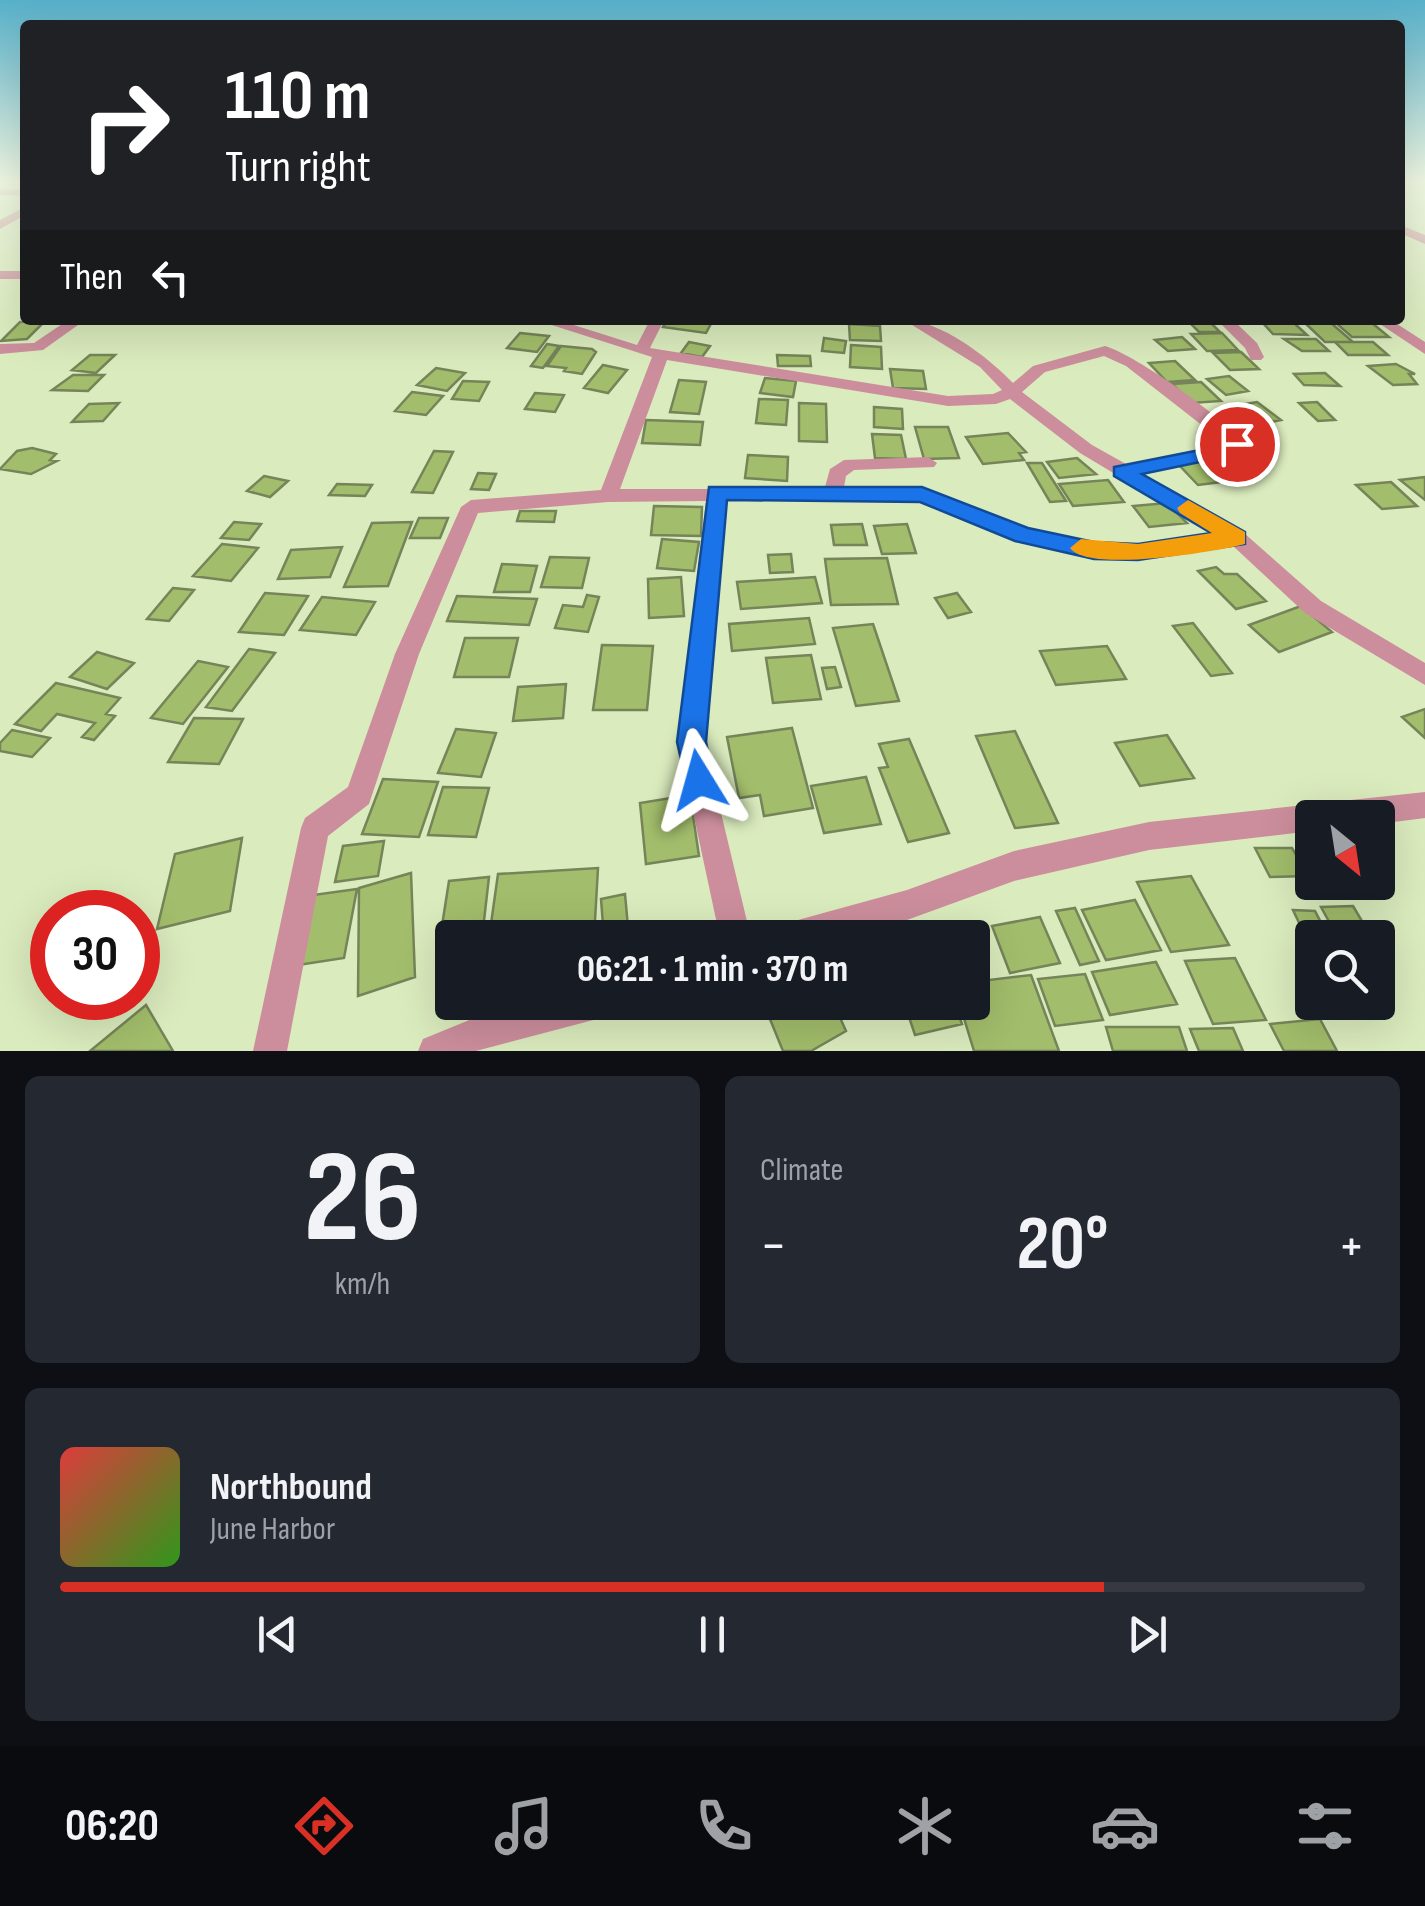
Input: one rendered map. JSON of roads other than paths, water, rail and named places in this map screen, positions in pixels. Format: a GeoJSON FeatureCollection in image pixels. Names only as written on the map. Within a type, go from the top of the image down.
{"type":"FeatureCollection","features":[{"type":"Feature","properties":{"kind":"street"},"geometry":{"type":"LineString","coordinates":[[0,349],[38,347],[71,325]]}},
{"type":"Feature","properties":{"kind":"street"},"geometry":{"type":"LineString","coordinates":[[558,325],[641,351],[948,401],[996,399],[1012,392],[1039,369],[1079,360],[1092,352],[1105,352],[1132,363],[1237,444],[1231,450],[1122,472]]}},
{"type":"Feature","properties":{"kind":"street"},"geometry":{"type":"LineString","coordinates":[[641,351],[655,325]]}},
{"type":"Feature","properties":{"kind":"street"},"geometry":{"type":"LineString","coordinates":[[920,325],[962,347],[1004,380],[1012,392],[1122,472],[1237,538],[1313,606],[1425,674]]}},
{"type":"Feature","properties":{"kind":"street"},"geometry":{"type":"LineString","coordinates":[[1229,325],[1252,346],[1256,357]]}},
{"type":"Feature","properties":{"kind":"street"},"geometry":{"type":"LineString","coordinates":[[1388,325],[1425,350]]}},
{"type":"Feature","properties":{"kind":"street"},"geometry":{"type":"LineString","coordinates":[[608,496],[661,354]]}},
{"type":"Feature","properties":{"kind":"street"},"geometry":{"type":"LineString","coordinates":[[833,496],[837,473],[850,464],[928,463]]}},
{"type":"Feature","properties":{"kind":"street"},"geometry":{"type":"LineString","coordinates":[[717,492],[691,742],[732,920]]}},
{"type":"Feature","properties":{"kind":"street"},"geometry":{"type":"LineString","coordinates":[[270,1051],[314,828],[359,795],[407,654],[471,508],[608,496],[717,492],[922,494],[1023,535],[1094,550],[1138,552],[1237,538]]}},
{"type":"Feature","properties":{"kind":"street"},"geometry":{"type":"LineString","coordinates":[[851,920],[1014,866],[1149,836],[1251,821],[1425,805]]}},
{"type":"Feature","properties":{"kind":"street"},"geometry":{"type":"LineString","coordinates":[[435,1051],[484,1031],[528,1020]]}}]}
